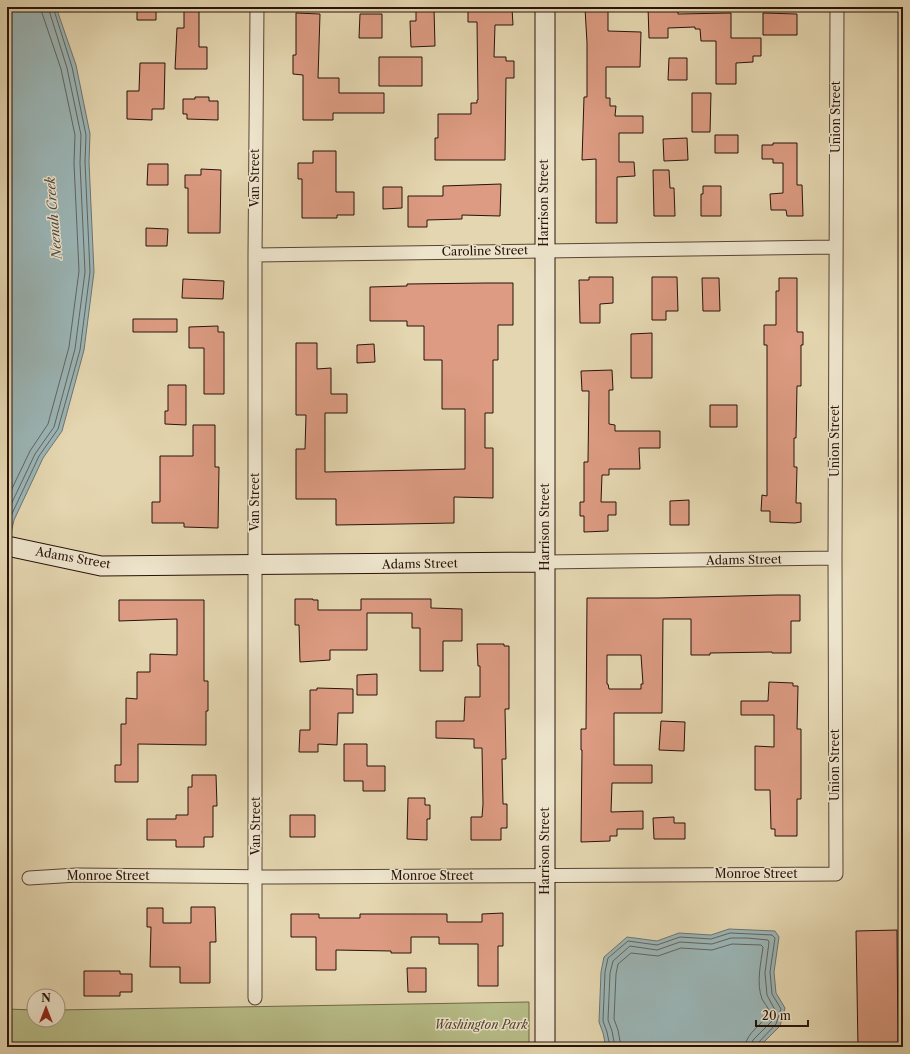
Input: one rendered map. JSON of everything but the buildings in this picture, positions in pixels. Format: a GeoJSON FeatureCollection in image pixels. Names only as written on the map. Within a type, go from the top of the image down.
{"type":"FeatureCollection","features":[{"type":"Feature","properties":{"kind":"street","name":"Van Street"},"geometry":{"type":"LineString","coordinates":[[255,998],[256,7]]}},
{"type":"Feature","properties":{"kind":"street","name":"Harrison Street"},"geometry":{"type":"LineString","coordinates":[[545,7],[545,1047]]}},
{"type":"Feature","properties":{"kind":"street","name":"Union Street"},"geometry":{"type":"LineString","coordinates":[[836,874],[835,558],[837,7]]}},
{"type":"Feature","properties":{"kind":"street","name":"Caroline Street"},"geometry":{"type":"LineString","coordinates":[[255,255],[836,247]]}},
{"type":"Feature","properties":{"kind":"street","name":"Adams Street"},"geometry":{"type":"LineString","coordinates":[[10,546],[101,566],[835,558]]}},
{"type":"Feature","properties":{"kind":"street","name":"Monroe Street"},"geometry":{"type":"LineString","coordinates":[[28,878],[77,875],[255,876],[836,874]]}},
{"type":"Feature","properties":{"kind":"green space","name":"Washington Park"},"geometry":{"type":"Polygon","coordinates":[[[529,1002],[529,1047],[7,1047],[7,1009],[26,1010],[26,1028],[66,1028],[66,1010],[529,1002]]]}},
{"type":"Feature","properties":{"kind":"water","name":"Neenah Creek"},"geometry":{"type":"Polygon","coordinates":[[[7,7],[56,7],[76,65],[90,134],[89,162],[94,272],[84,350],[62,431],[43,458],[14,520],[7,551],[7,326],[9,280],[7,275],[7,7]]]}},
{"type":"Feature","properties":{"kind":"water"},"geometry":{"type":"Polygon","coordinates":[[[729,929],[775,931],[779,937],[774,972],[776,993],[785,1008],[780,1026],[759,1047],[606,1047],[599,1022],[601,972],[604,957],[627,937],[657,941],[679,933],[711,935],[729,929]]]}}]}
